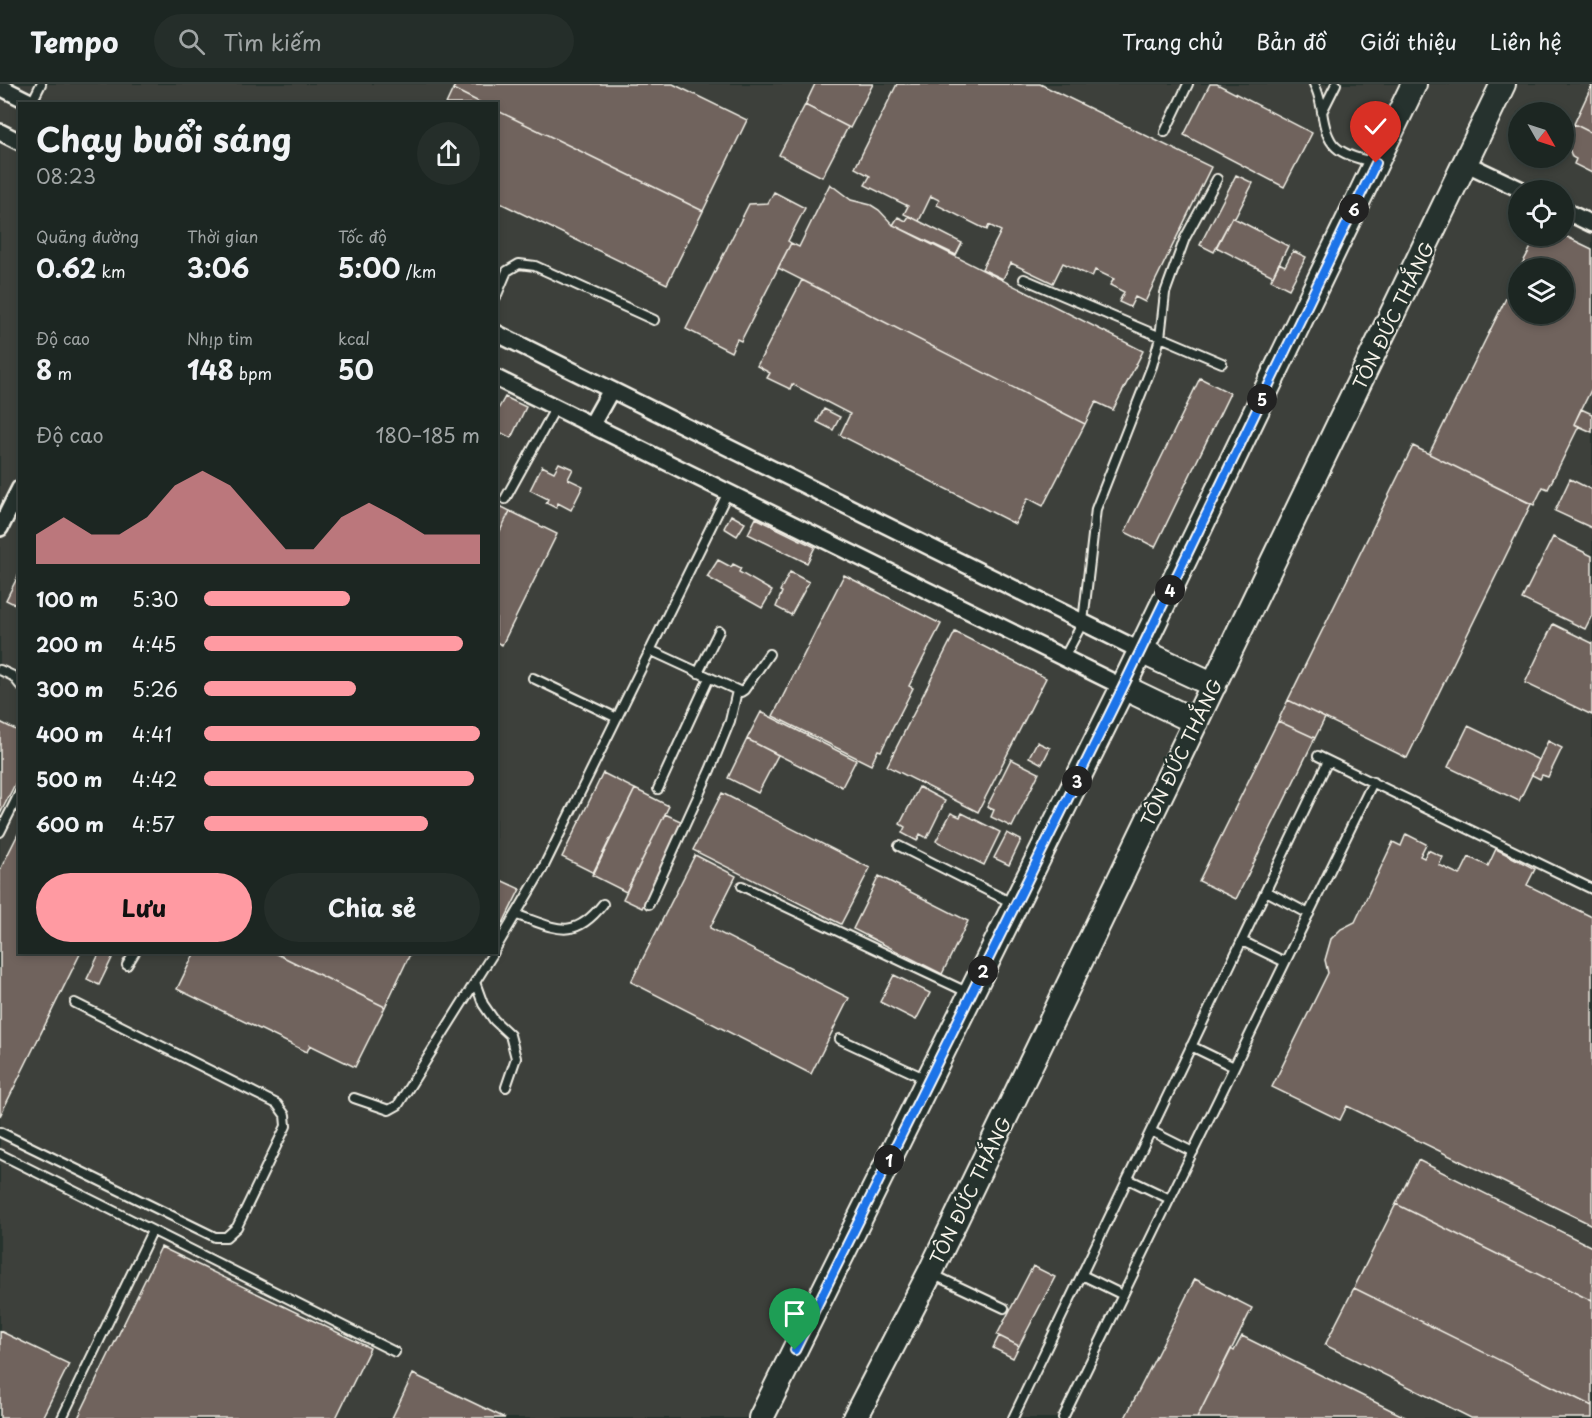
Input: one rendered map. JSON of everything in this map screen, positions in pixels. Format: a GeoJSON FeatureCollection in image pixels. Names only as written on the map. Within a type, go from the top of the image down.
{"type":"FeatureCollection","features":[{"type":"Feature","properties":{"kind":"main road"},"geometry":{"type":"LineString","coordinates":[[761,1418],[1141,651],[1414,84]]}},
{"type":"Feature","properties":{"kind":"main road","name":"TÔN ĐỨC THẮNG"},"geometry":{"type":"LineString","coordinates":[[855,1418],[930,1273],[1503,84]]}},
{"type":"Feature","properties":{"kind":"main road"},"geometry":{"type":"LineString","coordinates":[[1141,651],[1214,685]]}},
{"type":"Feature","properties":{"kind":"main road"},"geometry":{"type":"LineString","coordinates":[[1123,687],[1196,722]]}},
{"type":"Feature","properties":{"kind":"street"},"geometry":{"type":"LineString","coordinates":[[0,87],[31,102]]}},
{"type":"Feature","properties":{"kind":"street"},"geometry":{"type":"LineString","coordinates":[[0,132],[18,141]]}},
{"type":"Feature","properties":{"kind":"street"},"geometry":{"type":"LineString","coordinates":[[1465,163],[1508,183]]}},
{"type":"Feature","properties":{"kind":"street"},"geometry":{"type":"LineString","coordinates":[[1574,215],[1592,224]]}},
{"type":"Feature","properties":{"kind":"street"},"geometry":{"type":"LineString","coordinates":[[498,334],[1141,651]]}},
{"type":"Feature","properties":{"kind":"street"},"geometry":{"type":"LineString","coordinates":[[498,379],[1123,687]]}},
{"type":"Feature","properties":{"kind":"street"},"geometry":{"type":"LineString","coordinates":[[592,424],[611,390]]}},
{"type":"Feature","properties":{"kind":"street"},"geometry":{"type":"LineString","coordinates":[[0,528],[18,492]]}},
{"type":"Feature","properties":{"kind":"lane"},"geometry":{"type":"LineString","coordinates":[[33,102],[41,84]]}},
{"type":"Feature","properties":{"kind":"lane"},"geometry":{"type":"LineString","coordinates":[[1165,132],[1188,84]]}},
{"type":"Feature","properties":{"kind":"lane"},"geometry":{"type":"LineString","coordinates":[[1314,84],[1318,91],[1325,133],[1334,146],[1351,156],[1376,163]]}},
{"type":"Feature","properties":{"kind":"lane"},"geometry":{"type":"LineString","coordinates":[[1322,113],[1336,84]]}},
{"type":"Feature","properties":{"kind":"lane"},"geometry":{"type":"LineString","coordinates":[[1064,658],[1083,622],[1096,510],[1152,366],[1160,338],[1165,293],[1185,238],[1217,179]]}},
{"type":"Feature","properties":{"kind":"lane"},"geometry":{"type":"LineString","coordinates":[[498,292],[507,271],[519,264],[535,266],[654,320]]}},
{"type":"Feature","properties":{"kind":"lane"},"geometry":{"type":"LineString","coordinates":[[1024,279],[1222,363]]}},
{"type":"Feature","properties":{"kind":"lane"},"geometry":{"type":"LineString","coordinates":[[505,499],[556,407]]}},
{"type":"Feature","properties":{"kind":"lane"},"geometry":{"type":"LineString","coordinates":[[498,944],[542,870],[728,492]]}},
{"type":"Feature","properties":{"kind":"lane"},"geometry":{"type":"LineString","coordinates":[[698,673],[719,631]]}},
{"type":"Feature","properties":{"kind":"lane"},"geometry":{"type":"LineString","coordinates":[[651,650],[737,691],[744,690],[768,654]]}},
{"type":"Feature","properties":{"kind":"lane"},"geometry":{"type":"LineString","coordinates":[[0,670],[12,676],[18,683]]}},
{"type":"Feature","properties":{"kind":"lane"},"geometry":{"type":"LineString","coordinates":[[533,678],[617,718]]}},
{"type":"Feature","properties":{"kind":"lane"},"geometry":{"type":"LineString","coordinates":[[658,789],[710,678]]}},
{"type":"Feature","properties":{"kind":"lane"},"geometry":{"type":"LineString","coordinates":[[649,904],[710,770],[729,721],[737,691]]}},
{"type":"Feature","properties":{"kind":"lane"},"geometry":{"type":"LineString","coordinates":[[1318,756],[1592,889]]}},
{"type":"Feature","properties":{"kind":"lane"},"geometry":{"type":"LineString","coordinates":[[1013,1418],[1328,761]]}},
{"type":"Feature","properties":{"kind":"lane"},"geometry":{"type":"LineString","coordinates":[[1063,1418],[1373,782]]}},
{"type":"Feature","properties":{"kind":"lane"},"geometry":{"type":"LineString","coordinates":[[0,832],[18,796]]}},
{"type":"Feature","properties":{"kind":"lane"},"geometry":{"type":"LineString","coordinates":[[899,846],[1016,905]]}},
{"type":"Feature","properties":{"kind":"lane"},"geometry":{"type":"LineString","coordinates":[[742,886],[971,994]]}},
{"type":"Feature","properties":{"kind":"lane"},"geometry":{"type":"LineString","coordinates":[[1266,891],[1309,914]]}},
{"type":"Feature","properties":{"kind":"lane"},"geometry":{"type":"LineString","coordinates":[[517,915],[559,930],[577,928],[593,916],[603,904]]}},
{"type":"Feature","properties":{"kind":"lane"},"geometry":{"type":"LineString","coordinates":[[1242,941],[1285,962]]}},
{"type":"Feature","properties":{"kind":"lane"},"geometry":{"type":"LineString","coordinates":[[128,965],[134,954]]}},
{"type":"Feature","properties":{"kind":"lane"},"geometry":{"type":"LineString","coordinates":[[354,1098],[389,1110],[398,1105],[493,954]]}},
{"type":"Feature","properties":{"kind":"lane"},"geometry":{"type":"LineString","coordinates":[[475,982],[483,1004],[494,1020],[510,1035],[516,1058],[506,1087]]}},
{"type":"Feature","properties":{"kind":"lane"},"geometry":{"type":"LineString","coordinates":[[0,1132],[215,1237],[226,1237],[237,1227],[286,1126],[285,1115],[278,1104],[75,1003]]}},
{"type":"Feature","properties":{"kind":"lane"},"geometry":{"type":"LineString","coordinates":[[840,1039],[928,1080]]}},
{"type":"Feature","properties":{"kind":"lane"},"geometry":{"type":"LineString","coordinates":[[1191,1046],[1234,1067]]}},
{"type":"Feature","properties":{"kind":"lane"},"geometry":{"type":"LineString","coordinates":[[1151,1131],[1193,1152]]}},
{"type":"Feature","properties":{"kind":"lane"},"geometry":{"type":"LineString","coordinates":[[0,1154],[394,1352]]}},
{"type":"Feature","properties":{"kind":"lane"},"geometry":{"type":"LineString","coordinates":[[1128,1179],[1170,1198]]}},
{"type":"Feature","properties":{"kind":"lane"},"geometry":{"type":"LineString","coordinates":[[62,1418],[152,1231]]}},
{"type":"Feature","properties":{"kind":"lane"},"geometry":{"type":"LineString","coordinates":[[930,1273],[1004,1308]]}},
{"type":"Feature","properties":{"kind":"lane"},"geometry":{"type":"LineString","coordinates":[[1082,1275],[1123,1295]]}},
{"type":"Feature","properties":{"kind":"shaded area"},"geometry":{"type":"Polygon","coordinates":[[[0,84],[1592,84],[1592,1418],[0,1418],[0,84]]]}},
{"type":"Feature","properties":{"kind":"building"},"geometry":{"type":"Polygon","coordinates":[[[456,84],[673,84],[747,120],[703,211],[498,111],[498,102],[479,102],[453,89],[456,84]]]}},
{"type":"Feature","properties":{"kind":"building"},"geometry":{"type":"Polygon","coordinates":[[[815,84],[873,84],[850,128],[805,105],[815,84]]]}},
{"type":"Feature","properties":{"kind":"building"},"geometry":{"type":"Polygon","coordinates":[[[897,84],[1040,84],[1211,167],[1145,302],[1135,297],[1130,307],[1119,302],[1124,292],[1110,285],[1114,279],[1095,270],[1092,277],[1063,263],[1053,283],[1011,263],[1003,279],[982,269],[1001,231],[989,225],[987,230],[937,205],[939,200],[931,196],[919,221],[904,214],[908,206],[865,185],[870,176],[855,168],[897,84]]]}},
{"type":"Feature","properties":{"kind":"building"},"geometry":{"type":"Polygon","coordinates":[[[1210,84],[1217,84],[1312,133],[1284,187],[1184,135],[1210,84]]]}},
{"type":"Feature","properties":{"kind":"building"},"geometry":{"type":"Polygon","coordinates":[[[1592,85],[1592,133],[1574,124],[1592,85]]]}},
{"type":"Feature","properties":{"kind":"building"},"geometry":{"type":"Polygon","coordinates":[[[453,89],[479,102],[447,102],[453,89]]]}},
{"type":"Feature","properties":{"kind":"building"},"geometry":{"type":"Polygon","coordinates":[[[805,105],[848,127],[822,177],[779,155],[805,105]]]}},
{"type":"Feature","properties":{"kind":"building"},"geometry":{"type":"Polygon","coordinates":[[[498,111],[703,211],[667,284],[498,202],[498,111]]]}},
{"type":"Feature","properties":{"kind":"building"},"geometry":{"type":"Polygon","coordinates":[[[1574,124],[1592,133],[1592,173],[1574,164],[1576,159],[1574,158],[1574,124]]]}},
{"type":"Feature","properties":{"kind":"building"},"geometry":{"type":"Polygon","coordinates":[[[1236,175],[1253,183],[1214,252],[1200,245],[1236,175]]]}},
{"type":"Feature","properties":{"kind":"building"},"geometry":{"type":"Polygon","coordinates":[[[830,184],[851,200],[871,205],[879,210],[893,225],[1143,351],[1113,410],[1096,402],[1085,424],[778,268],[791,243],[799,247],[830,184]]]}},
{"type":"Feature","properties":{"kind":"building"},"geometry":{"type":"Polygon","coordinates":[[[774,192],[805,208],[788,241],[791,243],[741,341],[737,339],[731,352],[686,329],[749,204],[768,203],[774,192]]]}},
{"type":"Feature","properties":{"kind":"building"},"geometry":{"type":"Polygon","coordinates":[[[909,216],[962,243],[956,255],[893,225],[898,217],[906,221],[909,216]]]}},
{"type":"Feature","properties":{"kind":"building"},"geometry":{"type":"Polygon","coordinates":[[[1232,217],[1288,246],[1273,276],[1216,247],[1232,217]]]}},
{"type":"Feature","properties":{"kind":"building"},"geometry":{"type":"Polygon","coordinates":[[[1574,240],[1592,249],[1592,388],[1574,424],[1579,426],[1548,489],[1543,487],[1534,505],[1429,454],[1508,294],[1508,324],[1574,324],[1574,258],[1525,258],[1532,246],[1574,246],[1574,240]]]}},
{"type":"Feature","properties":{"kind":"building"},"geometry":{"type":"Polygon","coordinates":[[[1293,251],[1306,257],[1289,289],[1271,280],[1279,263],[1285,266],[1293,251]]]}},
{"type":"Feature","properties":{"kind":"building"},"geometry":{"type":"Polygon","coordinates":[[[802,280],[1085,424],[1043,506],[1028,498],[1015,524],[840,435],[850,414],[792,384],[790,389],[767,378],[770,373],[757,366],[802,280]]]}},
{"type":"Feature","properties":{"kind":"building"},"geometry":{"type":"Polygon","coordinates":[[[1200,378],[1230,393],[1155,547],[1125,532],[1200,378]]]}},
{"type":"Feature","properties":{"kind":"building"},"geometry":{"type":"Polygon","coordinates":[[[505,397],[526,407],[511,438],[498,431],[498,409],[505,397]]]}},
{"type":"Feature","properties":{"kind":"building"},"geometry":{"type":"Polygon","coordinates":[[[824,409],[840,417],[833,430],[817,422],[824,409]]]}},
{"type":"Feature","properties":{"kind":"building"},"geometry":{"type":"Polygon","coordinates":[[[1581,409],[1592,414],[1592,432],[1574,424],[1581,409]]]}},
{"type":"Feature","properties":{"kind":"building"},"geometry":{"type":"Polygon","coordinates":[[[1413,446],[1531,504],[1407,758],[1288,700],[1413,446]]]}},
{"type":"Feature","properties":{"kind":"building"},"geometry":{"type":"Polygon","coordinates":[[[559,463],[573,469],[568,479],[583,486],[571,510],[558,503],[556,508],[546,503],[548,499],[530,490],[542,466],[554,472],[559,463]]]}},
{"type":"Feature","properties":{"kind":"building"},"geometry":{"type":"Polygon","coordinates":[[[1570,479],[1592,490],[1592,528],[1555,511],[1570,479]]]}},
{"type":"Feature","properties":{"kind":"building"},"geometry":{"type":"Polygon","coordinates":[[[500,506],[510,511],[498,535],[500,506]]]}},
{"type":"Feature","properties":{"kind":"building"},"geometry":{"type":"Polygon","coordinates":[[[510,511],[557,534],[502,645],[498,643],[498,535],[510,511]]]}},
{"type":"Feature","properties":{"kind":"building"},"geometry":{"type":"Polygon","coordinates":[[[731,515],[745,523],[737,536],[724,528],[731,515]]]}},
{"type":"Feature","properties":{"kind":"building"},"geometry":{"type":"Polygon","coordinates":[[[756,518],[815,547],[807,563],[748,534],[756,518]]]}},
{"type":"Feature","properties":{"kind":"building"},"geometry":{"type":"Polygon","coordinates":[[[1553,537],[1592,556],[1592,615],[1585,629],[1522,599],[1553,537]]]}},
{"type":"Feature","properties":{"kind":"building"},"geometry":{"type":"Polygon","coordinates":[[[718,560],[731,567],[733,564],[741,568],[739,572],[772,591],[762,608],[707,577],[718,560]]]}},
{"type":"Feature","properties":{"kind":"building"},"geometry":{"type":"Polygon","coordinates":[[[790,572],[809,582],[791,615],[776,607],[782,592],[780,591],[790,572]]]}},
{"type":"Feature","properties":{"kind":"building"},"geometry":{"type":"Polygon","coordinates":[[[844,575],[941,624],[909,686],[913,688],[881,751],[878,750],[871,765],[773,716],[844,575]]]}},
{"type":"Feature","properties":{"kind":"building"},"geometry":{"type":"Polygon","coordinates":[[[18,576],[18,606],[6,600],[18,576]]]}},
{"type":"Feature","properties":{"kind":"building"},"geometry":{"type":"Polygon","coordinates":[[[1553,624],[1592,643],[1592,715],[1525,683],[1553,624]]]}},
{"type":"Feature","properties":{"kind":"building"},"geometry":{"type":"Polygon","coordinates":[[[955,632],[1046,678],[978,812],[887,766],[955,632]]]}},
{"type":"Feature","properties":{"kind":"building"},"geometry":{"type":"Polygon","coordinates":[[[1288,700],[1325,718],[1315,738],[1278,721],[1288,700]]]}},
{"type":"Feature","properties":{"kind":"building"},"geometry":{"type":"Polygon","coordinates":[[[761,712],[856,760],[842,787],[747,739],[761,712]]]}},
{"type":"Feature","properties":{"kind":"building"},"geometry":{"type":"Polygon","coordinates":[[[1278,721],[1315,738],[1236,899],[1199,881],[1278,721]]]}},
{"type":"Feature","properties":{"kind":"building"},"geometry":{"type":"Polygon","coordinates":[[[0,722],[18,731],[18,778],[0,814],[0,722]]]}},
{"type":"Feature","properties":{"kind":"building"},"geometry":{"type":"Polygon","coordinates":[[[1468,726],[1539,760],[1519,801],[1448,767],[1468,726]]]}},
{"type":"Feature","properties":{"kind":"building"},"geometry":{"type":"Polygon","coordinates":[[[747,739],[778,755],[758,793],[728,778],[747,739]]]}},
{"type":"Feature","properties":{"kind":"building"},"geometry":{"type":"Polygon","coordinates":[[[1548,741],[1562,748],[1548,777],[1542,775],[1540,779],[1532,775],[1548,741]]]}},
{"type":"Feature","properties":{"kind":"building"},"geometry":{"type":"Polygon","coordinates":[[[1037,742],[1050,748],[1042,764],[1029,757],[1037,742]]]}},
{"type":"Feature","properties":{"kind":"building"},"geometry":{"type":"Polygon","coordinates":[[[1011,759],[1039,773],[1012,827],[991,817],[994,810],[987,807],[1011,759]]]}},
{"type":"Feature","properties":{"kind":"building"},"geometry":{"type":"Polygon","coordinates":[[[603,773],[635,789],[594,873],[562,857],[603,773]]]}},
{"type":"Feature","properties":{"kind":"building"},"geometry":{"type":"Polygon","coordinates":[[[919,787],[945,801],[927,838],[920,834],[917,841],[902,833],[905,827],[900,824],[919,787]]]}},
{"type":"Feature","properties":{"kind":"building"},"geometry":{"type":"Polygon","coordinates":[[[635,789],[669,806],[626,892],[592,875],[635,789]]]}},
{"type":"Feature","properties":{"kind":"building"},"geometry":{"type":"Polygon","coordinates":[[[722,793],[870,868],[841,924],[693,850],[722,793]]]}},
{"type":"Feature","properties":{"kind":"building"},"geometry":{"type":"Polygon","coordinates":[[[951,813],[960,817],[962,813],[1000,832],[984,865],[936,841],[951,813]]]}},
{"type":"Feature","properties":{"kind":"building"},"geometry":{"type":"Polygon","coordinates":[[[665,814],[685,823],[642,908],[623,899],[665,814]]]}},
{"type":"Feature","properties":{"kind":"building"},"geometry":{"type":"Polygon","coordinates":[[[1007,833],[1021,840],[1009,865],[994,858],[1007,833]]]}},
{"type":"Feature","properties":{"kind":"building"},"geometry":{"type":"Polygon","coordinates":[[[18,834],[18,954],[80,954],[0,1116],[0,870],[18,834]]]}},
{"type":"Feature","properties":{"kind":"building"},"geometry":{"type":"Polygon","coordinates":[[[1406,834],[1426,844],[1420,856],[1424,858],[1428,850],[1443,857],[1439,865],[1460,875],[1469,857],[1488,866],[1496,849],[1535,869],[1527,885],[1592,917],[1592,1225],[1347,1106],[1340,1120],[1272,1087],[1328,973],[1325,960],[1331,939],[1341,929],[1355,922],[1393,842],[1401,846],[1406,834]]]}},
{"type":"Feature","properties":{"kind":"building"},"geometry":{"type":"Polygon","coordinates":[[[695,855],[736,876],[710,928],[849,998],[811,1074],[631,982],[695,855]]]}},
{"type":"Feature","properties":{"kind":"building"},"geometry":{"type":"Polygon","coordinates":[[[879,876],[968,921],[942,974],[853,929],[879,876]]]}},
{"type":"Feature","properties":{"kind":"building"},"geometry":{"type":"Polygon","coordinates":[[[498,879],[520,889],[503,923],[498,921],[498,879]]]}},
{"type":"Feature","properties":{"kind":"building"},"geometry":{"type":"Polygon","coordinates":[[[99,954],[114,954],[99,985],[87,979],[99,954]]]}},
{"type":"Feature","properties":{"kind":"building"},"geometry":{"type":"Polygon","coordinates":[[[194,954],[277,954],[385,1007],[355,1067],[310,1045],[307,1052],[177,989],[194,954]]]}},
{"type":"Feature","properties":{"kind":"building"},"geometry":{"type":"Polygon","coordinates":[[[277,954],[410,954],[385,1007],[277,954]]]}},
{"type":"Feature","properties":{"kind":"building"},"geometry":{"type":"Polygon","coordinates":[[[894,975],[930,993],[916,1020],[880,1002],[894,975]]]}},
{"type":"Feature","properties":{"kind":"building"},"geometry":{"type":"Polygon","coordinates":[[[1418,1160],[1592,1247],[1592,1301],[1396,1204],[1418,1160]]]}},
{"type":"Feature","properties":{"kind":"building"},"geometry":{"type":"Polygon","coordinates":[[[1396,1204],[1592,1301],[1592,1406],[1354,1288],[1396,1204]]]}},
{"type":"Feature","properties":{"kind":"building"},"geometry":{"type":"Polygon","coordinates":[[[161,1247],[370,1348],[336,1418],[78,1418],[161,1247]]]}},
{"type":"Feature","properties":{"kind":"building"},"geometry":{"type":"Polygon","coordinates":[[[1033,1266],[1055,1277],[1019,1346],[997,1335],[1033,1266]]]}},
{"type":"Feature","properties":{"kind":"building"},"geometry":{"type":"Polygon","coordinates":[[[1195,1279],[1252,1308],[1197,1418],[1125,1418],[1195,1279]]]}},
{"type":"Feature","properties":{"kind":"building"},"geometry":{"type":"Polygon","coordinates":[[[1354,1288],[1592,1406],[1592,1418],[1471,1418],[1325,1345],[1354,1288]]]}},
{"type":"Feature","properties":{"kind":"building"},"geometry":{"type":"Polygon","coordinates":[[[0,1331],[69,1364],[42,1418],[0,1418],[0,1331]]]}},
{"type":"Feature","properties":{"kind":"building"},"geometry":{"type":"Polygon","coordinates":[[[999,1336],[1019,1346],[1013,1358],[993,1348],[999,1336]]]}},
{"type":"Feature","properties":{"kind":"building"},"geometry":{"type":"Polygon","coordinates":[[[1242,1336],[1407,1418],[1197,1418],[1231,1349],[1234,1351],[1242,1336]]]}},
{"type":"Feature","properties":{"kind":"building"},"geometry":{"type":"Polygon","coordinates":[[[413,1374],[505,1418],[392,1418],[413,1374]]]}},
{"type":"Feature","properties":{"kind":"route"},"geometry":{"type":"LineString","coordinates":[[795,1350],[1123,687],[1376,163]]}}]}
